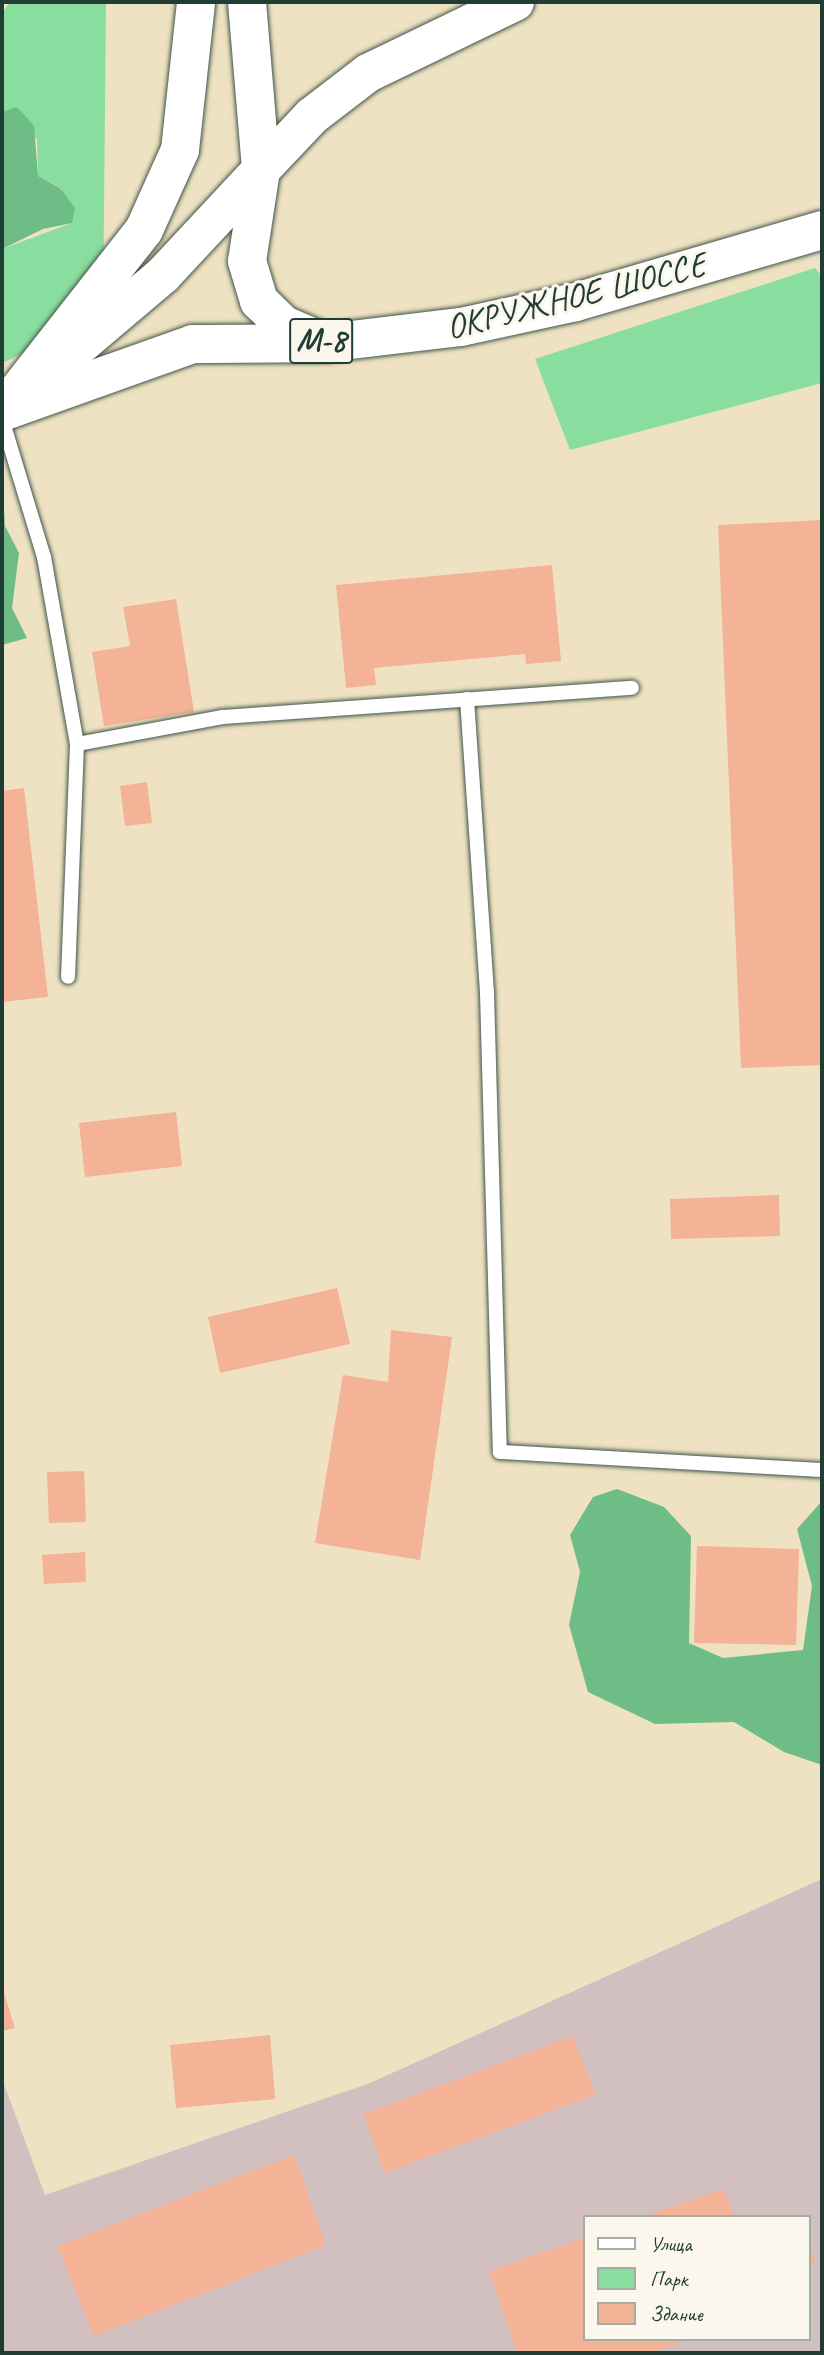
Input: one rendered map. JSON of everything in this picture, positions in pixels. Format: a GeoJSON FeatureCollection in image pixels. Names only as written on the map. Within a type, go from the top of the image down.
{"type":"FeatureCollection","features":[{"type":"Feature","properties":{"kind":"main road"},"geometry":{"type":"LineString","coordinates":[[2,412],[144,230],[180,150],[196,2]]}},
{"type":"Feature","properties":{"kind":"main road","name":"М-8"},"geometry":{"type":"LineString","coordinates":[[247,2],[261,170]]}},
{"type":"Feature","properties":{"kind":"main road"},"geometry":{"type":"LineString","coordinates":[[2,412],[163,275],[312,116],[368,73],[515,2]]}},
{"type":"Feature","properties":{"kind":"main road","name":"ОКРУЖНОЕ ШОССЕ"},"geometry":{"type":"LineString","coordinates":[[261,170],[247,261],[259,301],[284,325],[326,343]]}},
{"type":"Feature","properties":{"kind":"main road","name":"ОКРУЖНОЕ ШОССЕ"},"geometry":{"type":"LineString","coordinates":[[2,412],[193,344],[326,343],[461,327],[563,305],[822,230]]}},
{"type":"Feature","properties":{"kind":"lane"},"geometry":{"type":"LineString","coordinates":[[2,419],[44,556],[77,744],[68,977]]}},
{"type":"Feature","properties":{"kind":"lane"},"geometry":{"type":"LineString","coordinates":[[77,744],[223,717],[632,688]]}},
{"type":"Feature","properties":{"kind":"lane"},"geometry":{"type":"LineString","coordinates":[[467,699],[487,993],[500,1452],[822,1470]]}},
{"type":"Feature","properties":{"kind":"shaded area"},"geometry":{"type":"Polygon","coordinates":[[[822,1879],[822,2353],[2,2353],[2,2079],[45,2195],[370,2083],[822,1879]]]}},
{"type":"Feature","properties":{"kind":"green space"},"geometry":{"type":"Polygon","coordinates":[[[10,2],[106,2],[103,316],[2,363],[2,249],[72,223],[61,188],[38,176],[37,139],[2,112],[2,13],[10,2]]]}},
{"type":"Feature","properties":{"kind":"green space"},"geometry":{"type":"Polygon","coordinates":[[[17,107],[34,126],[38,176],[60,188],[75,208],[72,223],[43,229],[2,249],[2,112],[17,107]]]}},
{"type":"Feature","properties":{"kind":"green space"},"geometry":{"type":"Polygon","coordinates":[[[815,268],[822,276],[822,383],[570,450],[535,359],[815,268]]]}},
{"type":"Feature","properties":{"kind":"green space"},"geometry":{"type":"Polygon","coordinates":[[[2,470],[5,526],[19,553],[12,608],[27,638],[2,645],[2,470]]]}},
{"type":"Feature","properties":{"kind":"green space"},"geometry":{"type":"Polygon","coordinates":[[[617,1489],[664,1507],[691,1536],[689,1643],[723,1658],[803,1650],[812,1586],[797,1529],[822,1501],[822,1765],[784,1752],[734,1722],[655,1724],[588,1692],[569,1625],[580,1572],[570,1535],[593,1497],[617,1489]]]}},
{"type":"Feature","properties":{"kind":"building"},"geometry":{"type":"Polygon","coordinates":[[[822,520],[822,1065],[741,1068],[718,525],[822,520]]]}},
{"type":"Feature","properties":{"kind":"building"},"geometry":{"type":"Polygon","coordinates":[[[552,565],[561,661],[526,664],[525,654],[374,668],[376,685],[346,688],[336,585],[552,565]]]}},
{"type":"Feature","properties":{"kind":"building"},"geometry":{"type":"Polygon","coordinates":[[[176,599],[194,712],[104,726],[92,652],[130,646],[123,607],[176,599]]]}},
{"type":"Feature","properties":{"kind":"building"},"geometry":{"type":"Polygon","coordinates":[[[147,782],[152,823],[125,826],[120,786],[147,782]]]}},
{"type":"Feature","properties":{"kind":"building"},"geometry":{"type":"Polygon","coordinates":[[[24,788],[48,997],[2,1002],[2,791],[24,788]]]}},
{"type":"Feature","properties":{"kind":"building"},"geometry":{"type":"Polygon","coordinates":[[[176,1112],[182,1166],[85,1177],[79,1123],[176,1112]]]}},
{"type":"Feature","properties":{"kind":"building"},"geometry":{"type":"Polygon","coordinates":[[[779,1195],[780,1236],[671,1239],[670,1199],[779,1195]]]}},
{"type":"Feature","properties":{"kind":"building"},"geometry":{"type":"Polygon","coordinates":[[[337,1288],[350,1344],[220,1373],[208,1317],[337,1288]]]}},
{"type":"Feature","properties":{"kind":"building"},"geometry":{"type":"Polygon","coordinates":[[[391,1330],[452,1337],[420,1560],[315,1543],[343,1375],[388,1382],[391,1330]]]}},
{"type":"Feature","properties":{"kind":"building"},"geometry":{"type":"Polygon","coordinates":[[[84,1471],[86,1522],[49,1523],[47,1472],[84,1471]]]}},
{"type":"Feature","properties":{"kind":"building"},"geometry":{"type":"Polygon","coordinates":[[[697,1546],[799,1549],[796,1645],[694,1643],[697,1546]]]}},
{"type":"Feature","properties":{"kind":"building"},"geometry":{"type":"Polygon","coordinates":[[[85,1552],[86,1582],[44,1584],[42,1555],[85,1552]]]}},
{"type":"Feature","properties":{"kind":"building"},"geometry":{"type":"Polygon","coordinates":[[[2,1987],[15,2028],[2,2031],[2,1987]]]}},
{"type":"Feature","properties":{"kind":"building"},"geometry":{"type":"Polygon","coordinates":[[[270,2035],[275,2099],[176,2108],[170,2045],[270,2035]]]}},
{"type":"Feature","properties":{"kind":"building"},"geometry":{"type":"Polygon","coordinates":[[[573,2036],[595,2095],[385,2173],[363,2114],[573,2036]]]}},
{"type":"Feature","properties":{"kind":"building"},"geometry":{"type":"Polygon","coordinates":[[[294,2155],[326,2245],[94,2336],[57,2246],[294,2155]]]}},
{"type":"Feature","properties":{"kind":"building"},"geometry":{"type":"Polygon","coordinates":[[[724,2189],[733,2215],[648,2215],[724,2189]]]}},
{"type":"Feature","properties":{"kind":"building"},"geometry":{"type":"Polygon","coordinates":[[[582,2239],[582,2341],[685,2341],[649,2353],[517,2353],[489,2271],[582,2239]]]}},
{"type":"Feature","properties":{"kind":"building"},"geometry":{"type":"Polygon","coordinates":[[[810,2248],[816,2263],[810,2265],[810,2248]]]}}]}
